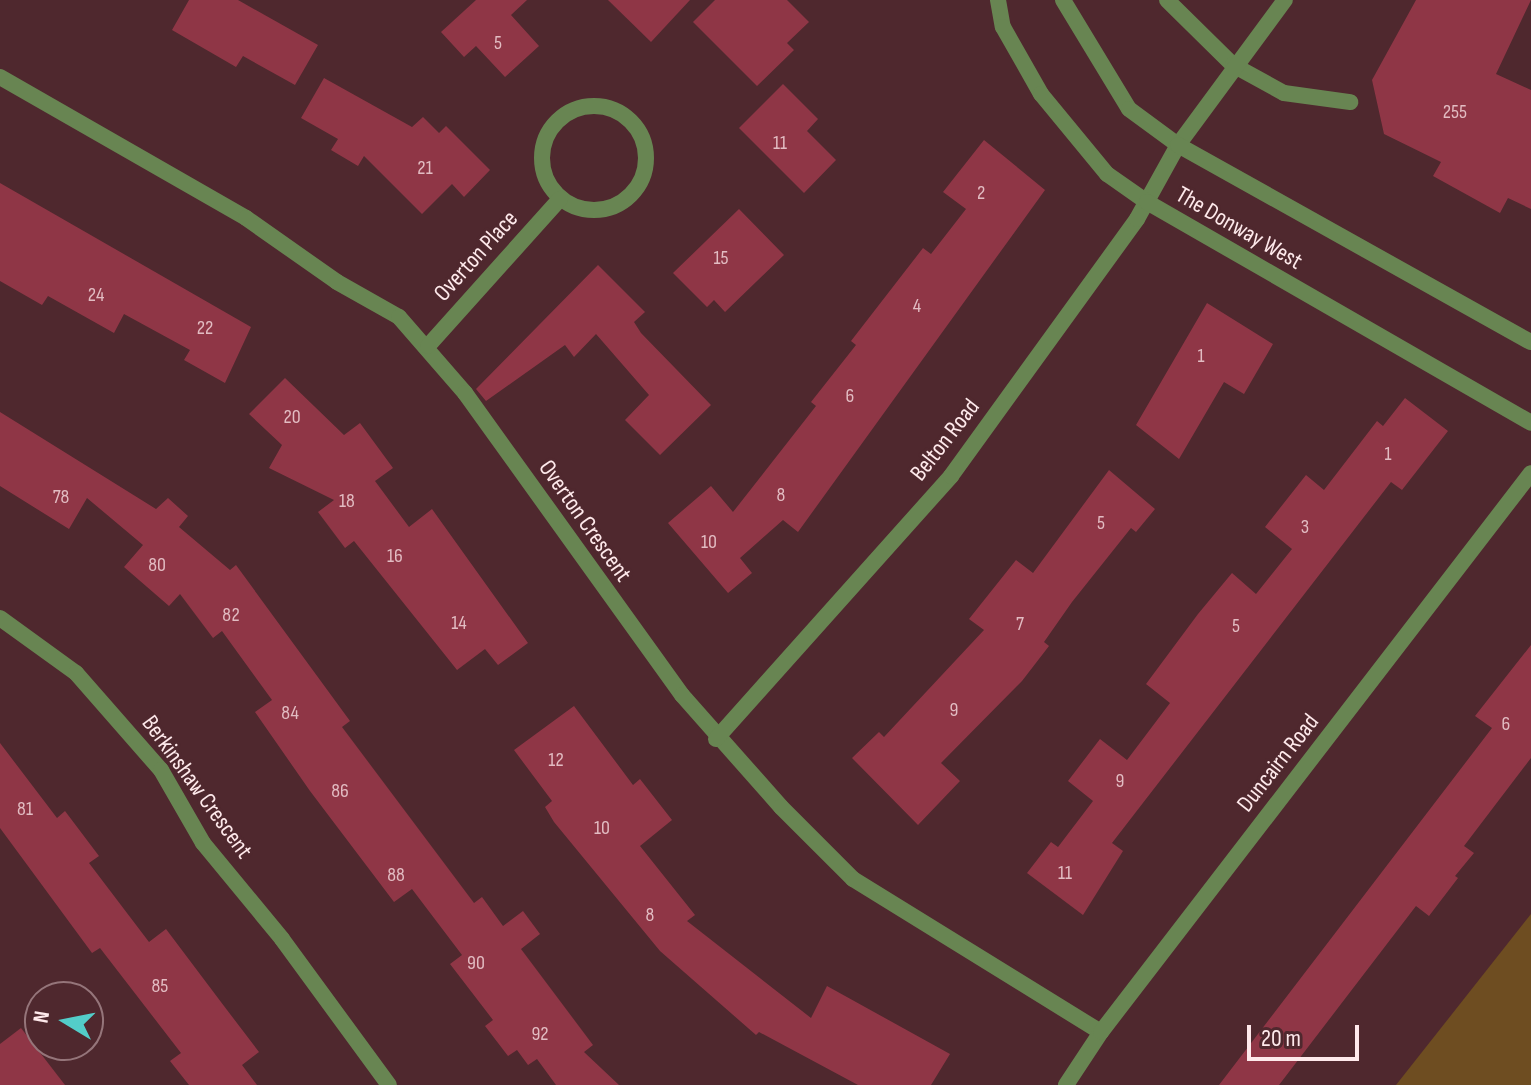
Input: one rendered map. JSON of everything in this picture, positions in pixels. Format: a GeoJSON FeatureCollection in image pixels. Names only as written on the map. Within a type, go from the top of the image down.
{"type":"FeatureCollection","features":[{"type":"Feature","properties":{"kind":"street","name":"The Donway West"},"geometry":{"type":"LineString","coordinates":[[998,0],[1003,27],[1041,94],[1107,174],[1147,202],[1531,423]]}},
{"type":"Feature","properties":{"kind":"street","name":"The Donway West"},"geometry":{"type":"LineString","coordinates":[[1063,0],[1129,109],[1178,145],[1531,342]]}},
{"type":"Feature","properties":{"kind":"street"},"geometry":{"type":"LineString","coordinates":[[1167,0],[1233,65],[1284,93],[1350,102]]}},
{"type":"Feature","properties":{"kind":"street","name":"Belton Road"},"geometry":{"type":"LineString","coordinates":[[716,739],[951,476],[1147,202],[1178,145],[1233,65],[1285,0]]}},
{"type":"Feature","properties":{"kind":"street","name":"Overton Crescent"},"geometry":{"type":"LineString","coordinates":[[0,77],[246,218],[337,282],[399,317],[428,346],[716,739],[853,879],[1101,1032]]}},
{"type":"Feature","properties":{"kind":"street"},"geometry":{"type":"LineString","coordinates":[[588,106],[616,110],[631,120],[643,139],[647,162],[628,199],[594,211],[560,199],[542,168],[541,150],[551,127],[564,114],[588,106]]}},
{"type":"Feature","properties":{"kind":"street","name":"Overton Place"},"geometry":{"type":"LineString","coordinates":[[428,346],[560,199]]}},
{"type":"Feature","properties":{"kind":"street","name":"Duncairn Road"},"geometry":{"type":"LineString","coordinates":[[1066,1085],[1101,1032],[1531,473]]}},
{"type":"Feature","properties":{"kind":"street","name":"Berkinshaw Crescent"},"geometry":{"type":"LineString","coordinates":[[0,618],[76,673],[161,770],[203,843],[273,927],[389,1085]]}},
{"type":"Feature","properties":{"kind":"shaded area"},"geometry":{"type":"Polygon","coordinates":[[[1531,914],[1531,1085],[1396,1085],[1531,914]]]}},
{"type":"Feature","properties":{"kind":"building"},"geometry":{"type":"Polygon","coordinates":[[[189,0],[238,0],[318,45],[295,85],[243,56],[236,67],[172,30],[189,0]]]}},
{"type":"Feature","properties":{"kind":"building"},"geometry":{"type":"Polygon","coordinates":[[[476,0],[527,0],[511,15],[539,46],[505,77],[476,46],[464,57],[441,32],[476,0]]]}},
{"type":"Feature","properties":{"kind":"building"},"geometry":{"type":"Polygon","coordinates":[[[608,0],[690,0],[651,42],[608,0]]]}},
{"type":"Feature","properties":{"kind":"building"},"geometry":{"type":"Polygon","coordinates":[[[715,0],[787,0],[809,22],[787,43],[794,50],[757,86],[693,22],[715,0]]]}},
{"type":"Feature","properties":{"kind":"building"},"geometry":{"type":"Polygon","coordinates":[[[1416,0],[1531,0],[1496,74],[1531,90],[1531,209],[1508,198],[1500,213],[1433,176],[1441,162],[1384,134],[1372,80],[1416,0]]]}},
{"type":"Feature","properties":{"kind":"building"},"geometry":{"type":"Polygon","coordinates":[[[324,78],[412,127],[423,117],[439,133],[446,126],[490,170],[464,197],[452,184],[422,214],[364,156],[358,166],[331,150],[338,139],[301,118],[324,78]]]}},
{"type":"Feature","properties":{"kind":"building"},"geometry":{"type":"Polygon","coordinates":[[[783,84],[818,119],[807,131],[836,160],[804,193],[739,128],[783,84]]]}},
{"type":"Feature","properties":{"kind":"building"},"geometry":{"type":"Polygon","coordinates":[[[984,140],[1045,190],[798,532],[783,520],[740,558],[752,573],[728,593],[668,523],[711,486],[733,512],[816,406],[811,402],[856,345],[851,341],[923,248],[931,254],[966,209],[943,192],[984,140]]]}},
{"type":"Feature","properties":{"kind":"building"},"geometry":{"type":"Polygon","coordinates":[[[0,183],[251,327],[225,383],[184,360],[190,350],[124,314],[114,333],[48,296],[42,305],[0,281],[0,183]]]}},
{"type":"Feature","properties":{"kind":"building"},"geometry":{"type":"Polygon","coordinates":[[[739,209],[784,255],[725,312],[714,300],[707,307],[673,273],[739,209]]]}},
{"type":"Feature","properties":{"kind":"building"},"geometry":{"type":"Polygon","coordinates":[[[598,265],[645,312],[634,322],[641,333],[711,405],[660,455],[625,420],[649,395],[596,334],[574,357],[565,345],[486,401],[476,389],[598,265]]]}},
{"type":"Feature","properties":{"kind":"building"},"geometry":{"type":"Polygon","coordinates":[[[1207,303],[1273,344],[1244,394],[1224,382],[1179,459],[1136,425],[1207,303]]]}},
{"type":"Feature","properties":{"kind":"building"},"geometry":{"type":"Polygon","coordinates":[[[285,378],[344,435],[360,423],[393,468],[375,481],[409,527],[432,509],[528,643],[498,665],[485,649],[457,670],[354,541],[345,548],[318,512],[334,500],[269,468],[282,445],[249,414],[285,378]]]}},
{"type":"Feature","properties":{"kind":"building"},"geometry":{"type":"Polygon","coordinates":[[[1405,398],[1448,431],[1402,490],[1391,482],[1112,843],[1123,851],[1083,915],[1027,873],[1051,842],[1058,847],[1093,801],[1068,781],[1100,739],[1127,760],[1170,703],[1146,684],[1198,614],[1232,573],[1256,594],[1292,549],[1265,527],[1306,475],[1324,490],[1377,421],[1383,426],[1405,398]]]}},
{"type":"Feature","properties":{"kind":"building"},"geometry":{"type":"Polygon","coordinates":[[[0,412],[156,509],[168,498],[188,516],[179,527],[230,570],[236,565],[350,721],[342,727],[474,903],[482,897],[503,926],[523,911],[540,934],[521,949],[593,1045],[584,1052],[619,1085],[556,1085],[537,1059],[528,1065],[517,1050],[508,1056],[485,1026],[493,1020],[450,964],[462,955],[412,889],[394,902],[310,791],[255,712],[272,700],[222,631],[213,638],[180,594],[169,606],[124,567],[143,545],[87,498],[69,529],[0,486],[0,412]]]}},
{"type":"Feature","properties":{"kind":"building"},"geometry":{"type":"Polygon","coordinates":[[[1109,470],[1155,509],[1136,532],[1131,528],[1072,602],[1044,642],[1049,646],[1022,681],[941,763],[960,781],[918,825],[852,758],[879,732],[884,737],[984,630],[969,619],[1016,560],[1033,573],[1109,470]]]}},
{"type":"Feature","properties":{"kind":"building"},"geometry":{"type":"Polygon","coordinates":[[[1531,645],[1531,758],[1464,846],[1474,853],[1455,876],[1458,878],[1429,916],[1416,906],[1279,1085],[1219,1085],[1492,728],[1475,716],[1531,645]]]}},
{"type":"Feature","properties":{"kind":"building"},"geometry":{"type":"Polygon","coordinates":[[[574,706],[633,785],[640,779],[672,820],[640,846],[695,915],[687,921],[811,1018],[827,986],[950,1054],[931,1085],[858,1085],[759,1032],[756,1035],[660,951],[554,822],[545,807],[552,801],[514,750],[574,706]]]}},
{"type":"Feature","properties":{"kind":"building"},"geometry":{"type":"Polygon","coordinates":[[[0,743],[57,818],[65,811],[99,856],[89,863],[149,942],[166,929],[259,1052],[242,1065],[257,1085],[189,1085],[170,1061],[181,1053],[100,948],[92,953],[0,828],[0,743]]]}},
{"type":"Feature","properties":{"kind":"building"},"geometry":{"type":"Polygon","coordinates":[[[21,1028],[24,1032],[24,1061],[46,1061],[65,1085],[0,1085],[0,1044],[21,1028]]]}}]}
